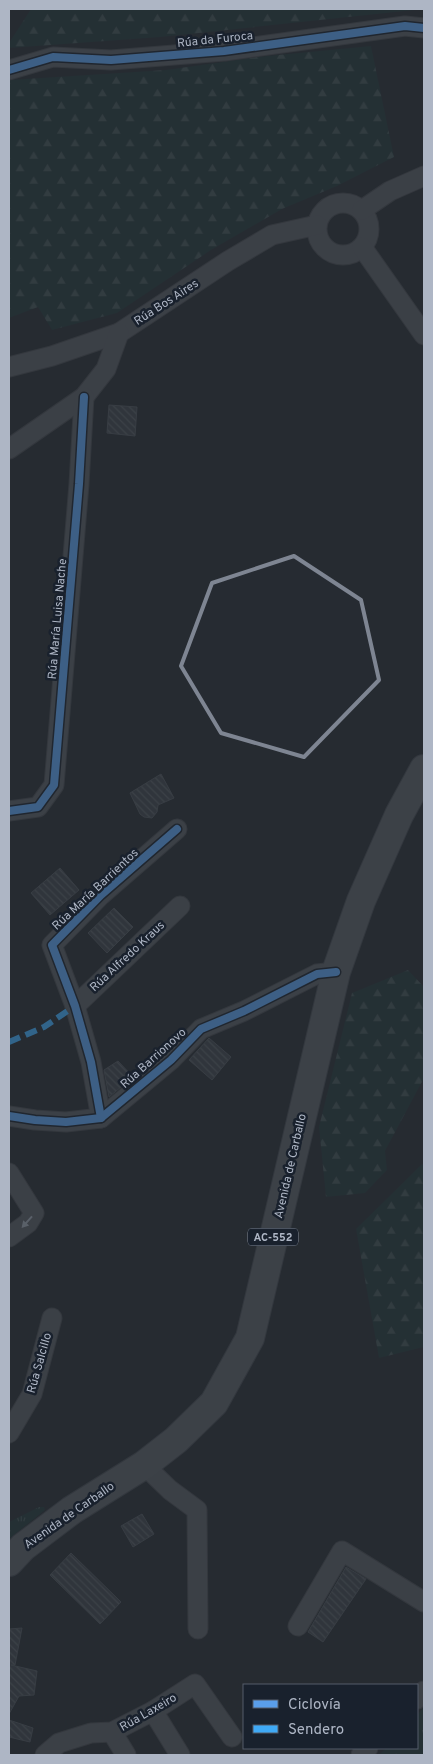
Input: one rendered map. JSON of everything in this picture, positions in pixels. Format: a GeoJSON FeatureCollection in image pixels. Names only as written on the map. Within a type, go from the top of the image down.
{"type":"FeatureCollection","features":[{"type":"Feature","properties":{"kind":"main road","name":"Avenida de Carballo"},"geometry":{"type":"LineString","coordinates":[[9,1562],[23,1546],[72,1510],[144,1465],[176,1440],[214,1403],[250,1338],[336,972],[361,902],[399,814],[424,769]]}},
{"type":"Feature","properties":{"kind":"street","name":"Rúa da Furoca"},"geometry":{"type":"LineString","coordinates":[[9,70],[52,57],[111,60],[224,51],[405,26],[424,28]]}},
{"type":"Feature","properties":{"kind":"street"},"geometry":{"type":"LineString","coordinates":[[362,210],[390,191],[424,176]]}},
{"type":"Feature","properties":{"kind":"street"},"geometry":{"type":"LineString","coordinates":[[349,203],[362,210],[369,223],[369,230],[368,238],[362,247],[347,255],[332,253],[321,243],[317,225],[326,209],[333,204],[349,203]]}},
{"type":"Feature","properties":{"kind":"street","name":"Rúa Bos Aires"},"geometry":{"type":"LineString","coordinates":[[9,367],[52,356],[120,333],[228,261],[272,235],[317,225]]}},
{"type":"Feature","properties":{"kind":"street"},"geometry":{"type":"LineString","coordinates":[[362,247],[424,335]]}},
{"type":"Feature","properties":{"kind":"street"},"geometry":{"type":"LineString","coordinates":[[9,448],[84,397],[106,369],[120,333]]}},
{"type":"Feature","properties":{"kind":"street","name":"Rúa María Luisa Nache"},"geometry":{"type":"LineString","coordinates":[[9,811],[38,807],[54,785],[79,484],[84,397]]}},
{"type":"Feature","properties":{"kind":"street","name":"Rúa María Barrientos"},"geometry":{"type":"LineString","coordinates":[[101,1118],[91,1062],[75,1006],[52,945],[101,895],[177,829]]}},
{"type":"Feature","properties":{"kind":"street","name":"Rúa Alfredo Kraus"},"geometry":{"type":"LineString","coordinates":[[75,1006],[180,906]]}},
{"type":"Feature","properties":{"kind":"street","name":"Rúa Barrionovo"},"geometry":{"type":"LineString","coordinates":[[101,1118],[171,1060],[201,1029],[244,1011],[317,974],[336,972]]}},
{"type":"Feature","properties":{"kind":"street"},"geometry":{"type":"LineString","coordinates":[[9,1116],[66,1122],[101,1118]]}},
{"type":"Feature","properties":{"kind":"street"},"geometry":{"type":"LineString","coordinates":[[9,1173],[34,1214],[28,1223],[9,1236]]}},
{"type":"Feature","properties":{"kind":"street","name":"Rúa Salcillo"},"geometry":{"type":"LineString","coordinates":[[9,1433],[32,1394],[52,1318]]}},
{"type":"Feature","properties":{"kind":"street"},"geometry":{"type":"LineString","coordinates":[[144,1465],[170,1490],[197,1510],[198,1629]]}},
{"type":"Feature","properties":{"kind":"street"},"geometry":{"type":"LineString","coordinates":[[298,1626],[342,1551],[424,1602]]}},
{"type":"Feature","properties":{"kind":"street","name":"Rúa Laxeiro"},"geometry":{"type":"LineString","coordinates":[[45,1755],[58,1743],[92,1733],[112,1732],[153,1711],[196,1684],[232,1737]]}},
{"type":"Feature","properties":{"kind":"street"},"geometry":{"type":"LineString","coordinates":[[153,1711],[180,1755]]}},
{"type":"Feature","properties":{"kind":"street"},"geometry":{"type":"LineString","coordinates":[[112,1732],[126,1755]]}},
{"type":"Feature","properties":{"kind":"highlighted area"},"geometry":{"type":"Polygon","coordinates":[[[294,556],[361,600],[379,680],[304,757],[221,733],[181,666],[212,583],[294,556]]]}},
{"type":"Feature","properties":{"kind":"green space"},"geometry":{"type":"Polygon","coordinates":[[[31,9],[424,9],[161,37],[9,48],[9,43],[31,9]]]}},
{"type":"Feature","properties":{"kind":"green space"},"geometry":{"type":"Polygon","coordinates":[[[371,46],[394,157],[337,186],[282,209],[211,250],[117,313],[52,330],[38,307],[9,318],[9,80],[166,70],[257,57],[371,46]]]}},
{"type":"Feature","properties":{"kind":"green space"},"geometry":{"type":"Polygon","coordinates":[[[408,970],[424,987],[424,1078],[385,1151],[387,1170],[365,1193],[326,1197],[319,1127],[352,993],[408,970]]]}},
{"type":"Feature","properties":{"kind":"green space"},"geometry":{"type":"Polygon","coordinates":[[[422,1164],[424,1165],[424,1347],[379,1358],[356,1229],[422,1164]]]}},
{"type":"Feature","properties":{"kind":"green space"},"geometry":{"type":"Polygon","coordinates":[[[39,1507],[44,1507],[45,1510],[9,1539],[9,1522],[39,1507]]]}},
{"type":"Feature","properties":{"kind":"green space"},"geometry":{"type":"Polygon","coordinates":[[[424,1707],[424,1755],[379,1755],[385,1749],[418,1749],[418,1714],[424,1707]]]}},
{"type":"Feature","properties":{"kind":"building"},"geometry":{"type":"Polygon","coordinates":[[[109,405],[137,407],[135,436],[107,433],[109,405]]]}},
{"type":"Feature","properties":{"kind":"building"},"geometry":{"type":"Polygon","coordinates":[[[161,774],[174,798],[158,805],[157,812],[152,818],[144,817],[140,814],[130,793],[161,774]]]}},
{"type":"Feature","properties":{"kind":"building"},"geometry":{"type":"Polygon","coordinates":[[[60,868],[79,890],[50,915],[31,893],[60,868]]]}},
{"type":"Feature","properties":{"kind":"building"},"geometry":{"type":"Polygon","coordinates":[[[114,908],[133,927],[107,953],[88,933],[114,908]]]}},
{"type":"Feature","properties":{"kind":"building"},"geometry":{"type":"Polygon","coordinates":[[[209,1038],[231,1057],[212,1080],[189,1060],[209,1038]]]}},
{"type":"Feature","properties":{"kind":"building"},"geometry":{"type":"Polygon","coordinates":[[[118,1061],[133,1077],[109,1097],[104,1070],[118,1061]]]}},
{"type":"Feature","properties":{"kind":"building"},"geometry":{"type":"Polygon","coordinates":[[[142,1514],[154,1534],[133,1547],[121,1526],[142,1514]]]}},
{"type":"Feature","properties":{"kind":"building"},"geometry":{"type":"Polygon","coordinates":[[[71,1553],[121,1602],[100,1624],[50,1575],[71,1553]]]}},
{"type":"Feature","properties":{"kind":"building"},"geometry":{"type":"Polygon","coordinates":[[[346,1567],[366,1579],[323,1642],[308,1632],[346,1567]]]}},
{"type":"Feature","properties":{"kind":"building"},"geometry":{"type":"Polygon","coordinates":[[[22,1628],[15,1665],[11,1665],[37,1671],[34,1695],[19,1696],[9,1714],[9,1629],[22,1628]]]}},
{"type":"Feature","properties":{"kind":"building"},"geometry":{"type":"Polygon","coordinates":[[[9,1720],[33,1728],[30,1742],[9,1737],[9,1720]]]}},
{"type":"Feature","properties":{"kind":"marked path"},"geometry":{"type":"LineString","coordinates":[[9,1042],[44,1027],[75,1006]]}},
{"type":"Feature","properties":{"kind":"cycle path"},"geometry":{"type":"LineString","coordinates":[[9,70],[53,57],[111,60],[224,51],[405,26],[424,28]]}},
{"type":"Feature","properties":{"kind":"cycle path"},"geometry":{"type":"LineString","coordinates":[[9,811],[38,807],[54,785],[79,484],[84,397]]}},
{"type":"Feature","properties":{"kind":"cycle path"},"geometry":{"type":"LineString","coordinates":[[101,1118],[91,1062],[75,1006],[52,945],[101,895],[177,829]]}},
{"type":"Feature","properties":{"kind":"cycle path"},"geometry":{"type":"LineString","coordinates":[[9,1116],[66,1122],[101,1118],[171,1060],[201,1029],[244,1011],[317,974],[336,972]]}}]}
